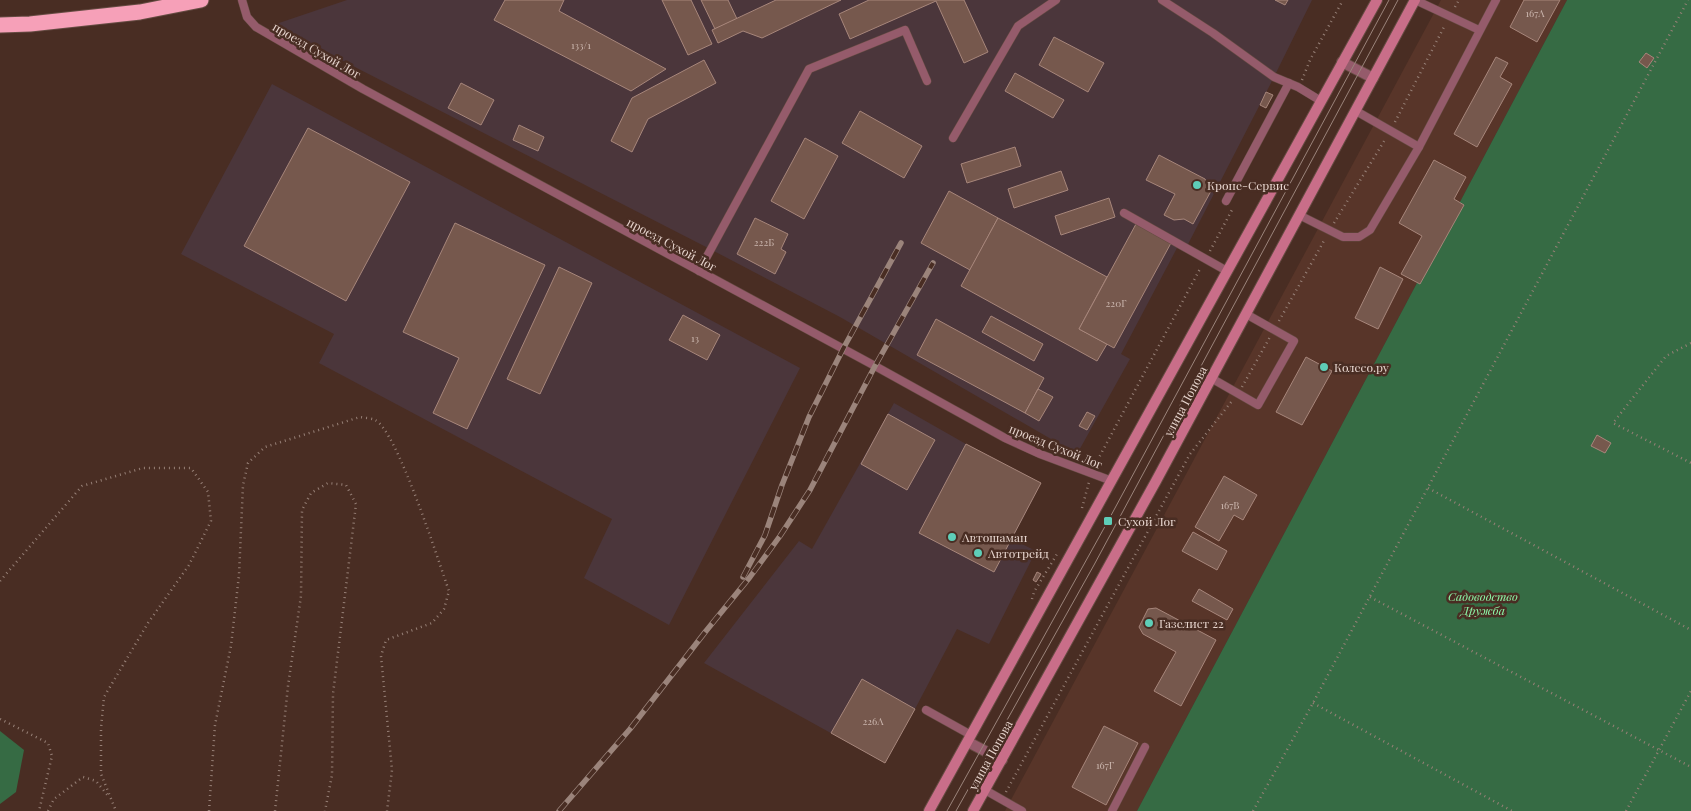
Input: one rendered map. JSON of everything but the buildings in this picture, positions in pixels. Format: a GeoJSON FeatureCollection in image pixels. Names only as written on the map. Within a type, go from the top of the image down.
{"type":"FeatureCollection","features":[{"type":"Feature","properties":{"kind":"highway"},"geometry":{"type":"LineString","coordinates":[[0,25],[30,24],[140,12],[201,0]]}},
{"type":"Feature","properties":{"kind":"main road","name":"улица Попова"},"geometry":{"type":"LineString","coordinates":[[929,811],[1377,0]]}},
{"type":"Feature","properties":{"kind":"main road","name":"улица Попова"},"geometry":{"type":"LineString","coordinates":[[973,811],[1212,378],[1415,0]]}},
{"type":"Feature","properties":{"kind":"street"},"geometry":{"type":"LineString","coordinates":[[1342,62],[1374,78]]}},
{"type":"Feature","properties":{"kind":"street"},"geometry":{"type":"LineString","coordinates":[[970,738],[1002,760]]}},
{"type":"Feature","properties":{"kind":"lane","name":"проезд Сухой Лог"},"geometry":{"type":"LineString","coordinates":[[242,0],[247,17],[256,27],[363,89],[1005,438],[1040,454],[1112,481]]}},
{"type":"Feature","properties":{"kind":"lane"},"geometry":{"type":"LineString","coordinates":[[953,138],[1018,26],[1056,0]]}},
{"type":"Feature","properties":{"kind":"lane"},"geometry":{"type":"LineString","coordinates":[[1162,0],[1274,77],[1298,87],[1321,101]]}},
{"type":"Feature","properties":{"kind":"lane"},"geometry":{"type":"LineString","coordinates":[[1177,9],[1181,0]]}},
{"type":"Feature","properties":{"kind":"lane"},"geometry":{"type":"LineString","coordinates":[[1415,0],[1479,30]]}},
{"type":"Feature","properties":{"kind":"lane"},"geometry":{"type":"LineString","coordinates":[[1299,215],[1342,238],[1359,236],[1370,230],[1419,147],[1496,0]]}},
{"type":"Feature","properties":{"kind":"lane"},"geometry":{"type":"LineString","coordinates":[[699,271],[809,69],[905,30],[927,81]]}},
{"type":"Feature","properties":{"kind":"lane"},"geometry":{"type":"LineString","coordinates":[[1226,201],[1289,83]]}},
{"type":"Feature","properties":{"kind":"lane"},"geometry":{"type":"LineString","coordinates":[[1356,111],[1419,147]]}},
{"type":"Feature","properties":{"kind":"lane"},"geometry":{"type":"LineString","coordinates":[[1124,213],[1227,271]]}},
{"type":"Feature","properties":{"kind":"lane"},"geometry":{"type":"LineString","coordinates":[[1212,378],[1258,405],[1294,341],[1246,314]]}},
{"type":"Feature","properties":{"kind":"lane"},"geometry":{"type":"LineString","coordinates":[[926,710],[970,738]]}},
{"type":"Feature","properties":{"kind":"lane"},"geometry":{"type":"LineString","coordinates":[[1112,811],[1145,747]]}},
{"type":"Feature","properties":{"kind":"lane"},"geometry":{"type":"LineString","coordinates":[[985,790],[1022,811]]}},
{"type":"Feature","properties":{"kind":"path"},"geometry":{"type":"LineString","coordinates":[[1298,87],[1310,60],[1343,0]]}},
{"type":"Feature","properties":{"kind":"path"},"geometry":{"type":"LineString","coordinates":[[1253,811],[1428,488],[1688,0]]}},
{"type":"Feature","properties":{"kind":"path"},"geometry":{"type":"LineString","coordinates":[[1002,800],[1190,454],[1238,394],[1330,231],[1390,131],[1450,16]]}},
{"type":"Feature","properties":{"kind":"path"},"geometry":{"type":"LineString","coordinates":[[1091,473],[1233,208]]}},
{"type":"Feature","properties":{"kind":"path"},"geometry":{"type":"LineString","coordinates":[[1691,343],[1666,356],[1613,423],[1691,463]]}},
{"type":"Feature","properties":{"kind":"path"},"geometry":{"type":"LineString","coordinates":[[209,811],[215,725],[231,646],[239,575],[243,485],[248,463],[265,447],[360,417],[376,420],[385,430],[408,474],[449,591],[444,609],[432,623],[386,640],[381,656],[392,770],[387,811]]}},
{"type":"Feature","properties":{"kind":"path"},"geometry":{"type":"LineString","coordinates":[[0,580],[82,486],[143,468],[191,468],[208,492],[211,521],[189,565],[148,623],[104,697],[101,728],[101,774],[116,811]]}},
{"type":"Feature","properties":{"kind":"path"},"geometry":{"type":"LineString","coordinates":[[275,811],[288,686],[301,596],[302,510],[311,493],[328,483],[346,485],[356,504],[333,694],[332,775],[325,811]]}},
{"type":"Feature","properties":{"kind":"path"},"geometry":{"type":"LineString","coordinates":[[1428,488],[1691,630]]}},
{"type":"Feature","properties":{"kind":"path"},"geometry":{"type":"LineString","coordinates":[[1370,596],[1691,767]]}},
{"type":"Feature","properties":{"kind":"path"},"geometry":{"type":"LineString","coordinates":[[1626,811],[1691,691]]}},
{"type":"Feature","properties":{"kind":"path"},"geometry":{"type":"LineString","coordinates":[[1313,702],[1512,811]]}},
{"type":"Feature","properties":{"kind":"path"},"geometry":{"type":"LineString","coordinates":[[0,719],[48,743],[52,756],[39,811]]}},
{"type":"Feature","properties":{"kind":"path"},"geometry":{"type":"LineString","coordinates":[[48,811],[54,799],[83,776],[96,781],[112,800]]}},
{"type":"Feature","properties":{"kind":"shaded area"},"geometry":{"type":"Polygon","coordinates":[[[347,0],[1312,0],[1184,252],[1177,248],[1121,354],[1130,359],[1077,454],[840,317],[273,25],[347,0]]]}},
{"type":"Feature","properties":{"kind":"shaded area"},"geometry":{"type":"Polygon","coordinates":[[[1441,0],[1567,0],[1137,811],[1005,811],[1441,0]]]}},
{"type":"Feature","properties":{"kind":"shaded area"},"geometry":{"type":"Polygon","coordinates":[[[272,84],[800,368],[669,625],[584,578],[612,519],[319,363],[334,334],[181,254],[272,84]]]}},
{"type":"Feature","properties":{"kind":"shaded area"},"geometry":{"type":"Polygon","coordinates":[[[894,403],[966,444],[1041,483],[1012,539],[1036,551],[989,644],[957,629],[885,763],[704,663],[799,541],[812,549],[894,403]]]}},
{"type":"Feature","properties":{"kind":"green space","name":"Садоводство Дружба"},"geometry":{"type":"Polygon","coordinates":[[[1567,0],[1691,0],[1691,811],[1137,811],[1567,0]]]}},
{"type":"Feature","properties":{"kind":"green space"},"geometry":{"type":"Polygon","coordinates":[[[0,731],[24,750],[16,792],[0,804],[0,731]]]}},
{"type":"Feature","properties":{"kind":"tram line"},"geometry":{"type":"LineString","coordinates":[[947,811],[1108,521],[1389,0]]}},
{"type":"Feature","properties":{"kind":"tram line"},"geometry":{"type":"LineString","coordinates":[[956,811],[1094,565],[1398,0]]}},
{"type":"Feature","properties":{"kind":"railway"},"geometry":{"type":"LineString","coordinates":[[743,577],[765,535],[782,485],[809,417],[843,349],[901,243]]}},
{"type":"Feature","properties":{"kind":"railway"},"geometry":{"type":"LineString","coordinates":[[559,811],[630,729],[780,536],[810,490],[875,366],[933,263]]}},
{"type":"Feature","properties":{"kind":"place","name":"Кроне-Сервис"},"geometry":{"type":"Point","coordinates":[1197,185]}},
{"type":"Feature","properties":{"kind":"place","name":"Колесо.ру"},"geometry":{"type":"Point","coordinates":[1324,367]}},
{"type":"Feature","properties":{"kind":"place","name":"Сухой Лог"},"geometry":{"type":"Point","coordinates":[1108,521]}},
{"type":"Feature","properties":{"kind":"place","name":"Автошаман"},"geometry":{"type":"Point","coordinates":[952,537]}},
{"type":"Feature","properties":{"kind":"place","name":"Автотрейд"},"geometry":{"type":"Point","coordinates":[978,553]}},
{"type":"Feature","properties":{"kind":"place","name":"Газелист 22"},"geometry":{"type":"Point","coordinates":[1149,623]}}]}
